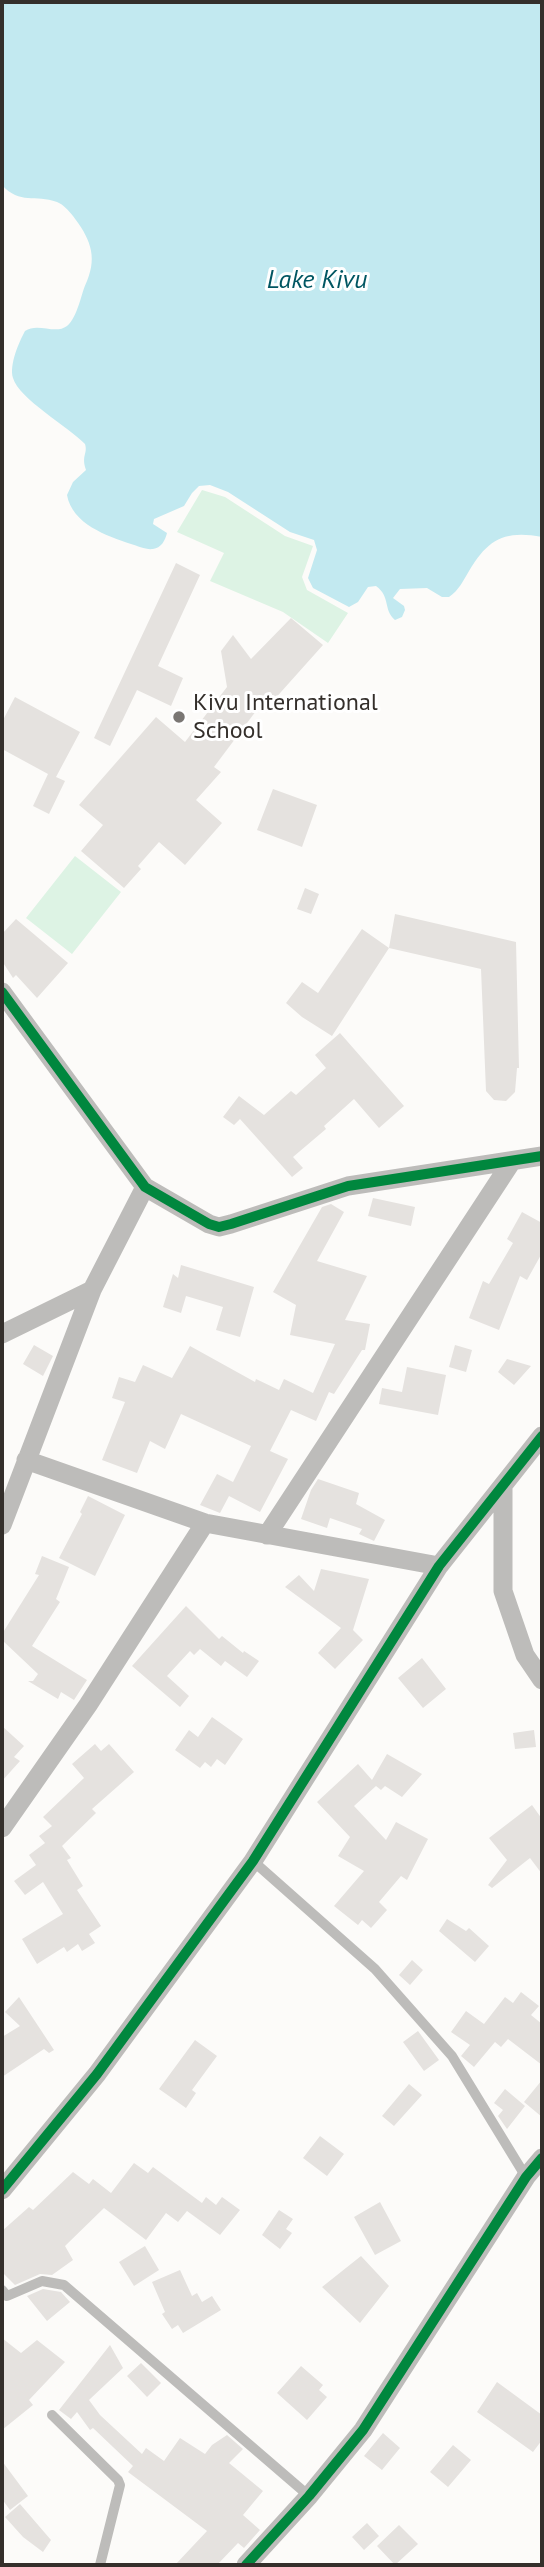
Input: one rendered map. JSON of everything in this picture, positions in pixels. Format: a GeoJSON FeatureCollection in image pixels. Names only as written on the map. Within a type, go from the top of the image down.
{"type":"FeatureCollection","features":[{"type":"Feature","properties":{"kind":"street"},"geometry":{"type":"LineString","coordinates":[[2,992],[145,1187],[209,1224],[219,1227],[348,1186],[542,1156]]}},
{"type":"Feature","properties":{"kind":"street"},"geometry":{"type":"LineString","coordinates":[[267,1535],[513,1161]]}},
{"type":"Feature","properties":{"kind":"street"},"geometry":{"type":"LineString","coordinates":[[2,1525],[92,1290],[145,1187]]}},
{"type":"Feature","properties":{"kind":"street"},"geometry":{"type":"LineString","coordinates":[[2,1334],[92,1290]]}},
{"type":"Feature","properties":{"kind":"street"},"geometry":{"type":"LineString","coordinates":[[4,2183],[97,2074],[253,1861],[439,1566],[542,1436]]}},
{"type":"Feature","properties":{"kind":"street"},"geometry":{"type":"LineString","coordinates":[[26,1460],[205,1524],[439,1566]]}},
{"type":"Feature","properties":{"kind":"street"},"geometry":{"type":"LineString","coordinates":[[503,1486],[503,1591],[525,1655],[542,1680]]}},
{"type":"Feature","properties":{"kind":"street"},"geometry":{"type":"LineString","coordinates":[[2,1828],[88,1705],[205,1524]]}},
{"type":"Feature","properties":{"kind":"street"},"geometry":{"type":"LineString","coordinates":[[246,2565],[309,2496],[363,2430],[526,2177],[542,2158]]}},
{"type":"Feature","properties":{"kind":"lane"},"geometry":{"type":"LineString","coordinates":[[253,1861],[375,1969],[452,2056],[526,2177]]}},
{"type":"Feature","properties":{"kind":"lane"},"geometry":{"type":"LineString","coordinates":[[2,2290],[7,2295],[42,2281],[64,2285],[309,2496]]}},
{"type":"Feature","properties":{"kind":"lane"},"geometry":{"type":"LineString","coordinates":[[52,2415],[120,2485],[100,2565]]}},
{"type":"Feature","properties":{"kind":"green space"},"geometry":{"type":"Polygon","coordinates":[[[202,490],[225,497],[285,536],[313,546],[302,577],[307,590],[348,613],[328,643],[283,612],[210,581],[224,553],[177,532],[202,490]]]}},
{"type":"Feature","properties":{"kind":"green space"},"geometry":{"type":"Polygon","coordinates":[[[75,856],[121,892],[72,954],[26,918],[75,856]]]}},
{"type":"Feature","properties":{"kind":"water","name":"Lake Kivu"},"geometry":{"type":"Polygon","coordinates":[[[2,2],[542,2],[542,537],[508,536],[491,544],[449,597],[442,597],[427,588],[400,589],[393,598],[404,606],[405,610],[402,617],[395,620],[389,612],[384,595],[376,586],[368,587],[358,602],[349,607],[313,588],[308,578],[317,550],[314,540],[290,532],[228,492],[210,485],[199,486],[184,506],[154,519],[153,524],[167,533],[162,544],[156,548],[145,548],[122,541],[83,521],[70,505],[67,495],[73,482],[86,470],[85,444],[25,395],[13,378],[12,367],[25,331],[35,328],[57,329],[71,322],[90,272],[92,255],[83,231],[64,206],[49,200],[15,195],[2,185],[2,2]]]}},
{"type":"Feature","properties":{"kind":"building"},"geometry":{"type":"Polygon","coordinates":[[[176,563],[200,575],[158,666],[183,678],[171,706],[137,690],[110,746],[94,738],[176,563]]]}},
{"type":"Feature","properties":{"kind":"building"},"geometry":{"type":"Polygon","coordinates":[[[291,618],[323,645],[264,711],[259,707],[214,767],[221,772],[196,800],[222,823],[185,865],[159,842],[138,866],[141,869],[124,888],[81,851],[103,825],[79,805],[156,717],[185,742],[227,687],[221,651],[233,635],[251,659],[291,618]]]}},
{"type":"Feature","properties":{"kind":"building"},"geometry":{"type":"Polygon","coordinates":[[[15,697],[80,732],[56,777],[65,781],[49,814],[33,806],[48,774],[2,749],[2,722],[15,697]]]}},
{"type":"Feature","properties":{"kind":"building"},"geometry":{"type":"Polygon","coordinates":[[[273,789],[317,805],[302,847],[257,830],[273,789]]]}},
{"type":"Feature","properties":{"kind":"building"},"geometry":{"type":"Polygon","coordinates":[[[305,888],[319,894],[311,914],[297,909],[305,888]]]}},
{"type":"Feature","properties":{"kind":"building"},"geometry":{"type":"Polygon","coordinates":[[[395,914],[516,942],[519,1068],[515,1092],[506,1101],[494,1100],[486,1091],[481,969],[389,948],[395,914]]]}},
{"type":"Feature","properties":{"kind":"building"},"geometry":{"type":"Polygon","coordinates":[[[16,919],[68,963],[37,998],[16,975],[13,978],[2,961],[2,934],[16,919]]]}},
{"type":"Feature","properties":{"kind":"building"},"geometry":{"type":"Polygon","coordinates":[[[362,929],[389,948],[332,1036],[286,1003],[302,982],[318,993],[362,929]]]}},
{"type":"Feature","properties":{"kind":"building"},"geometry":{"type":"Polygon","coordinates":[[[340,1033],[404,1106],[379,1128],[354,1099],[324,1126],[326,1129],[293,1157],[303,1168],[292,1177],[240,1119],[234,1125],[223,1117],[239,1096],[264,1115],[291,1091],[296,1095],[326,1068],[315,1055],[340,1033]]]}},
{"type":"Feature","properties":{"kind":"building"},"geometry":{"type":"Polygon","coordinates":[[[373,1198],[415,1207],[411,1226],[368,1216],[373,1198]]]}},
{"type":"Feature","properties":{"kind":"building"},"geometry":{"type":"Polygon","coordinates":[[[331,1204],[344,1212],[317,1261],[367,1276],[345,1320],[370,1324],[365,1350],[362,1350],[334,1394],[329,1392],[316,1421],[291,1410],[270,1451],[288,1459],[260,1512],[229,1496],[220,1513],[200,1505],[217,1474],[233,1482],[251,1446],[181,1414],[165,1449],[150,1441],[137,1473],[102,1460],[125,1402],[112,1398],[119,1377],[135,1382],[143,1365],[172,1378],[190,1346],[255,1382],[256,1379],[279,1390],[284,1379],[313,1393],[335,1344],[290,1335],[296,1305],[273,1292],[322,1207],[331,1204]]]}},
{"type":"Feature","properties":{"kind":"building"},"geometry":{"type":"Polygon","coordinates":[[[522,1212],[542,1223],[542,1253],[527,1280],[520,1276],[499,1330],[469,1318],[483,1281],[489,1284],[513,1243],[507,1239],[522,1212]]]}},
{"type":"Feature","properties":{"kind":"building"},"geometry":{"type":"Polygon","coordinates":[[[181,1265],[254,1287],[240,1337],[216,1330],[223,1307],[186,1296],[181,1313],[163,1307],[173,1274],[178,1278],[181,1265]]]}},
{"type":"Feature","properties":{"kind":"building"},"geometry":{"type":"Polygon","coordinates":[[[34,1345],[53,1356],[43,1376],[23,1364],[34,1345]]]}},
{"type":"Feature","properties":{"kind":"building"},"geometry":{"type":"Polygon","coordinates":[[[455,1345],[472,1350],[466,1372],[449,1367],[455,1345]]]}},
{"type":"Feature","properties":{"kind":"building"},"geometry":{"type":"Polygon","coordinates":[[[507,1359],[531,1366],[514,1385],[498,1372],[507,1359]]]}},
{"type":"Feature","properties":{"kind":"building"},"geometry":{"type":"Polygon","coordinates":[[[407,1367],[446,1375],[438,1415],[379,1404],[382,1388],[402,1392],[407,1367]]]}},
{"type":"Feature","properties":{"kind":"building"},"geometry":{"type":"Polygon","coordinates":[[[318,1479],[359,1493],[356,1504],[385,1520],[374,1541],[359,1534],[362,1529],[330,1518],[327,1528],[301,1519],[311,1490],[318,1479]]]}},
{"type":"Feature","properties":{"kind":"building"},"geometry":{"type":"Polygon","coordinates":[[[88,1496],[125,1515],[95,1576],[59,1558],[82,1514],[80,1512],[88,1496]]]}},
{"type":"Feature","properties":{"kind":"building"},"geometry":{"type":"Polygon","coordinates":[[[42,1556],[69,1567],[56,1599],[60,1602],[32,1646],[87,1680],[74,1700],[61,1692],[58,1699],[28,1681],[33,1681],[38,1674],[2,1640],[2,1634],[39,1575],[35,1574],[42,1556]]]}},
{"type":"Feature","properties":{"kind":"building"},"geometry":{"type":"Polygon","coordinates":[[[321,1569],[369,1579],[353,1630],[363,1640],[335,1669],[318,1653],[341,1628],[285,1587],[299,1575],[314,1591],[321,1569]]]}},
{"type":"Feature","properties":{"kind":"building"},"geometry":{"type":"Polygon","coordinates":[[[186,1606],[219,1639],[222,1636],[243,1653],[244,1651],[259,1661],[247,1677],[225,1661],[221,1666],[200,1649],[194,1655],[190,1651],[167,1676],[189,1696],[180,1707],[132,1666],[186,1606]]]}},
{"type":"Feature","properties":{"kind":"building"},"geometry":{"type":"Polygon","coordinates":[[[422,1658],[446,1689],[423,1708],[398,1678],[422,1658]]]}},
{"type":"Feature","properties":{"kind":"building"},"geometry":{"type":"Polygon","coordinates":[[[212,1717],[243,1739],[225,1765],[217,1759],[211,1767],[205,1762],[200,1768],[175,1750],[189,1730],[198,1737],[212,1717]]]}},
{"type":"Feature","properties":{"kind":"building"},"geometry":{"type":"Polygon","coordinates":[[[2,1726],[24,1746],[14,1757],[20,1761],[2,1781],[2,1726]]]}},
{"type":"Feature","properties":{"kind":"building"},"geometry":{"type":"Polygon","coordinates":[[[534,1730],[536,1747],[515,1749],[513,1733],[534,1730]]]}},
{"type":"Feature","properties":{"kind":"building"},"geometry":{"type":"Polygon","coordinates":[[[95,1744],[101,1751],[109,1744],[134,1772],[92,1809],[96,1813],[62,1846],[71,1858],[67,1860],[83,1886],[77,1890],[101,1926],[89,1934],[95,1943],[82,1951],[78,1944],[67,1952],[64,1947],[37,1964],[22,1939],[63,1914],[43,1882],[25,1895],[14,1881],[36,1865],[29,1855],[45,1843],[39,1836],[52,1826],[43,1817],[84,1778],[72,1764],[95,1744]]]}},
{"type":"Feature","properties":{"kind":"building"},"geometry":{"type":"Polygon","coordinates":[[[387,1754],[422,1774],[402,1797],[385,1786],[381,1790],[376,1786],[354,1806],[386,1840],[396,1822],[428,1839],[407,1880],[401,1876],[379,1902],[387,1910],[371,1928],[362,1920],[358,1925],[334,1906],[364,1871],[338,1856],[350,1837],[317,1802],[358,1764],[372,1780],[387,1754]]]}},
{"type":"Feature","properties":{"kind":"building"},"geometry":{"type":"Polygon","coordinates":[[[532,1805],[542,1819],[542,1874],[530,1858],[492,1888],[488,1885],[507,1860],[489,1838],[532,1805]]]}},
{"type":"Feature","properties":{"kind":"building"},"geometry":{"type":"Polygon","coordinates":[[[447,1919],[466,1931],[469,1928],[489,1946],[475,1962],[439,1931],[447,1919]]]}},
{"type":"Feature","properties":{"kind":"building"},"geometry":{"type":"Polygon","coordinates":[[[412,1960],[423,1970],[410,1985],[399,1975],[412,1960]]]}},
{"type":"Feature","properties":{"kind":"building"},"geometry":{"type":"Polygon","coordinates":[[[521,1992],[539,2006],[531,2015],[542,2024],[542,2065],[508,2039],[501,2047],[495,2042],[474,2067],[461,2056],[470,2045],[451,2032],[466,2011],[484,2024],[505,1997],[513,2003],[521,1992]]]}},
{"type":"Feature","properties":{"kind":"building"},"geometry":{"type":"Polygon","coordinates":[[[19,1997],[54,2050],[49,2053],[44,2049],[2,2077],[2,2037],[20,2026],[5,2012],[19,1997]]]}},
{"type":"Feature","properties":{"kind":"building"},"geometry":{"type":"Polygon","coordinates":[[[418,2031],[439,2060],[424,2071],[403,2042],[418,2031]]]}},
{"type":"Feature","properties":{"kind":"building"},"geometry":{"type":"Polygon","coordinates":[[[195,2040],[217,2056],[192,2090],[196,2093],[186,2108],[159,2089],[195,2040]]]}},
{"type":"Feature","properties":{"kind":"building"},"geometry":{"type":"Polygon","coordinates":[[[542,2080],[542,2117],[524,2102],[542,2080]]]}},
{"type":"Feature","properties":{"kind":"building"},"geometry":{"type":"Polygon","coordinates":[[[409,2084],[422,2095],[394,2126],[382,2116],[409,2084]]]}},
{"type":"Feature","properties":{"kind":"building"},"geometry":{"type":"Polygon","coordinates":[[[505,2089],[525,2106],[507,2129],[498,2116],[503,2110],[494,2103],[505,2089]]]}},
{"type":"Feature","properties":{"kind":"building"},"geometry":{"type":"Polygon","coordinates":[[[320,2136],[344,2154],[327,2176],[303,2158],[320,2136]]]}},
{"type":"Feature","properties":{"kind":"building"},"geometry":{"type":"Polygon","coordinates":[[[134,2163],[148,2173],[153,2167],[202,2203],[206,2197],[216,2205],[222,2197],[240,2210],[220,2235],[187,2211],[178,2222],[166,2213],[146,2240],[104,2208],[65,2246],[73,2260],[52,2275],[40,2274],[15,2285],[2,2272],[2,2231],[29,2207],[33,2210],[73,2172],[89,2184],[93,2179],[111,2193],[134,2163]]]}},
{"type":"Feature","properties":{"kind":"building"},"geometry":{"type":"Polygon","coordinates":[[[380,2202],[401,2241],[375,2255],[354,2217],[380,2202]]]}},
{"type":"Feature","properties":{"kind":"building"},"geometry":{"type":"Polygon","coordinates":[[[279,2210],[293,2219],[286,2229],[292,2233],[280,2249],[262,2235],[279,2210]]]}},
{"type":"Feature","properties":{"kind":"building"},"geometry":{"type":"Polygon","coordinates":[[[145,2246],[159,2270],[134,2286],[119,2262],[145,2246]]]}},
{"type":"Feature","properties":{"kind":"building"},"geometry":{"type":"Polygon","coordinates":[[[361,2256],[389,2286],[360,2323],[322,2287],[361,2256]]]}},
{"type":"Feature","properties":{"kind":"building"},"geometry":{"type":"Polygon","coordinates":[[[180,2270],[192,2296],[197,2293],[202,2302],[212,2296],[221,2310],[183,2333],[178,2325],[172,2329],[162,2314],[165,2312],[152,2282],[180,2270]]]}},
{"type":"Feature","properties":{"kind":"building"},"geometry":{"type":"Polygon","coordinates":[[[43,2289],[61,2292],[70,2302],[47,2321],[27,2296],[43,2289]]]}},
{"type":"Feature","properties":{"kind":"building"},"geometry":{"type":"Polygon","coordinates":[[[2,2338],[21,2353],[37,2340],[65,2362],[29,2400],[33,2405],[2,2430],[2,2338]]]}},
{"type":"Feature","properties":{"kind":"building"},"geometry":{"type":"Polygon","coordinates":[[[110,2345],[123,2368],[89,2400],[100,2415],[142,2454],[146,2448],[164,2461],[180,2438],[205,2454],[212,2445],[227,2435],[243,2449],[229,2463],[263,2491],[243,2515],[260,2530],[244,2548],[238,2543],[217,2565],[175,2565],[207,2531],[128,2472],[133,2466],[93,2428],[90,2430],[77,2412],[71,2419],[59,2410],[110,2345]]]}},
{"type":"Feature","properties":{"kind":"building"},"geometry":{"type":"Polygon","coordinates":[[[141,2363],[161,2383],[147,2397],[127,2376],[141,2363]]]}},
{"type":"Feature","properties":{"kind":"building"},"geometry":{"type":"Polygon","coordinates":[[[301,2366],[323,2385],[319,2390],[327,2397],[307,2420],[277,2393],[301,2366]]]}},
{"type":"Feature","properties":{"kind":"building"},"geometry":{"type":"Polygon","coordinates":[[[497,2382],[542,2415],[542,2440],[533,2452],[477,2412],[497,2382]]]}},
{"type":"Feature","properties":{"kind":"building"},"geometry":{"type":"Polygon","coordinates":[[[383,2433],[400,2448],[382,2470],[364,2456],[383,2433]]]}},
{"type":"Feature","properties":{"kind":"building"},"geometry":{"type":"Polygon","coordinates":[[[453,2445],[471,2460],[448,2487],[430,2472],[453,2445]]]}},
{"type":"Feature","properties":{"kind":"building"},"geometry":{"type":"Polygon","coordinates":[[[2,2461],[28,2496],[10,2510],[2,2499],[2,2461]]]}},
{"type":"Feature","properties":{"kind":"building"},"geometry":{"type":"Polygon","coordinates":[[[20,2504],[51,2540],[43,2552],[23,2537],[5,2517],[20,2504]]]}},
{"type":"Feature","properties":{"kind":"building"},"geometry":{"type":"Polygon","coordinates":[[[367,2523],[379,2536],[364,2550],[352,2537],[367,2523]]]}},
{"type":"Feature","properties":{"kind":"building"},"geometry":{"type":"Polygon","coordinates":[[[399,2525],[418,2544],[395,2565],[377,2546],[399,2525]]]}},
{"type":"Feature","properties":{"kind":"cycle path"},"geometry":{"type":"LineString","coordinates":[[2,992],[145,1187],[209,1224],[219,1227],[231,1224],[348,1186],[542,1156]]}},
{"type":"Feature","properties":{"kind":"cycle path"},"geometry":{"type":"LineString","coordinates":[[2,2190],[97,2074],[253,1861],[439,1566],[542,1436]]}},
{"type":"Feature","properties":{"kind":"cycle path"},"geometry":{"type":"LineString","coordinates":[[246,2565],[309,2496],[363,2430],[526,2177],[542,2158]]}},
{"type":"Feature","properties":{"kind":"place","name":"Kivu International School"},"geometry":{"type":"Point","coordinates":[179,717]}}]}
